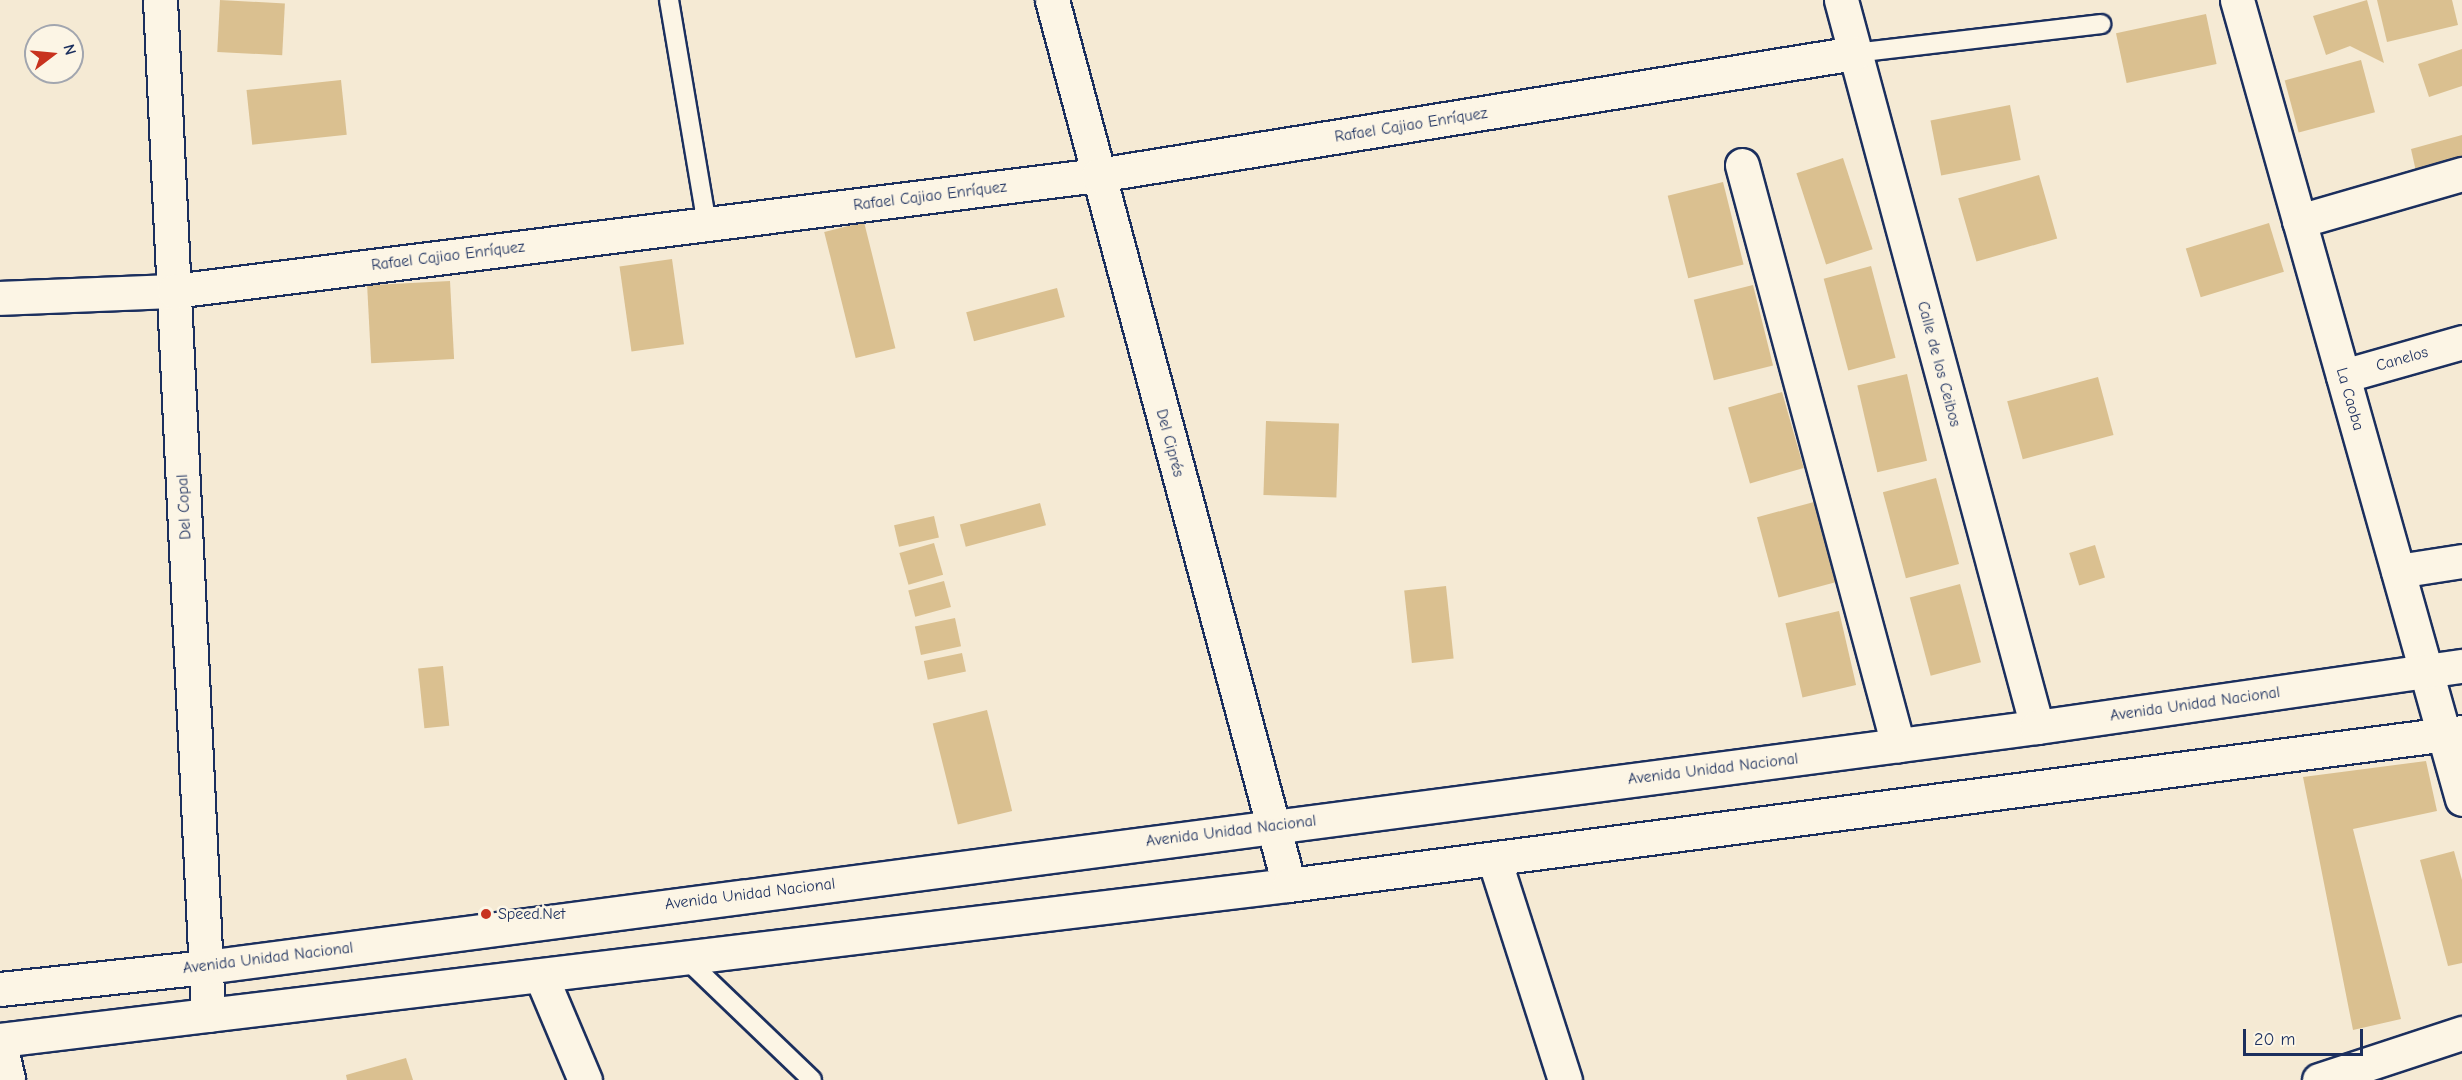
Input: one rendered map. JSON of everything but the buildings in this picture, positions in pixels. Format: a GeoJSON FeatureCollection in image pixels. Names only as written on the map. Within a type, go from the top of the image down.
{"type":"FeatureCollection","features":[{"type":"Feature","properties":{"kind":"street","name":"Del Copal"},"geometry":{"type":"LineString","coordinates":[[160,0],[208,1015]]}},
{"type":"Feature","properties":{"kind":"street","name":"Del Ciprés"},"geometry":{"type":"LineString","coordinates":[[1052,0],[1289,885]]}},
{"type":"Feature","properties":{"kind":"street","name":"Calle de los Ceibos"},"geometry":{"type":"LineString","coordinates":[[1841,0],[2037,727]]}},
{"type":"Feature","properties":{"kind":"street","name":"La Caoba"},"geometry":{"type":"LineString","coordinates":[[2237,0],[2426,670],[2453,734],[2462,799]]}},
{"type":"Feature","properties":{"kind":"street","name":"Rafael Cajiao Enríquez"},"geometry":{"type":"LineString","coordinates":[[0,298],[174,291],[1098,175],[1855,53]]}},
{"type":"Feature","properties":{"kind":"street"},"geometry":{"type":"LineString","coordinates":[[1742,165],[1898,745]]}},
{"type":"Feature","properties":{"kind":"street"},"geometry":{"type":"LineString","coordinates":[[2300,221],[2462,174]]}},
{"type":"Feature","properties":{"kind":"street","name":"Canelos"},"geometry":{"type":"LineString","coordinates":[[2343,376],[2462,342]]}},
{"type":"Feature","properties":{"kind":"street"},"geometry":{"type":"LineString","coordinates":[[2398,571],[2462,561]]}},
{"type":"Feature","properties":{"kind":"street","name":"Avenida Unidad Nacional"},"geometry":{"type":"LineString","coordinates":[[0,988],[206,967],[1274,825],[2037,727],[2462,666]]}},
{"type":"Feature","properties":{"kind":"street"},"geometry":{"type":"LineString","coordinates":[[8,1080],[0,1042],[1289,885],[2453,734]]}},
{"type":"Feature","properties":{"kind":"street"},"geometry":{"type":"LineString","coordinates":[[1494,859],[1565,1080]]}},
{"type":"Feature","properties":{"kind":"street"},"geometry":{"type":"LineString","coordinates":[[541,976],[585,1080]]}},
{"type":"Feature","properties":{"kind":"street"},"geometry":{"type":"LineString","coordinates":[[2319,1080],[2462,1033]]}},
{"type":"Feature","properties":{"kind":"lane"},"geometry":{"type":"LineString","coordinates":[[669,0],[707,224]]}},
{"type":"Feature","properties":{"kind":"lane"},"geometry":{"type":"LineString","coordinates":[[1855,53],[2102,24]]}},
{"type":"Feature","properties":{"kind":"lane"},"geometry":{"type":"LineString","coordinates":[[685,958],[812,1080]]}},
{"type":"Feature","properties":{"kind":"place","name":"Speed.Net"},"geometry":{"type":"Point","coordinates":[486,914]}}]}
